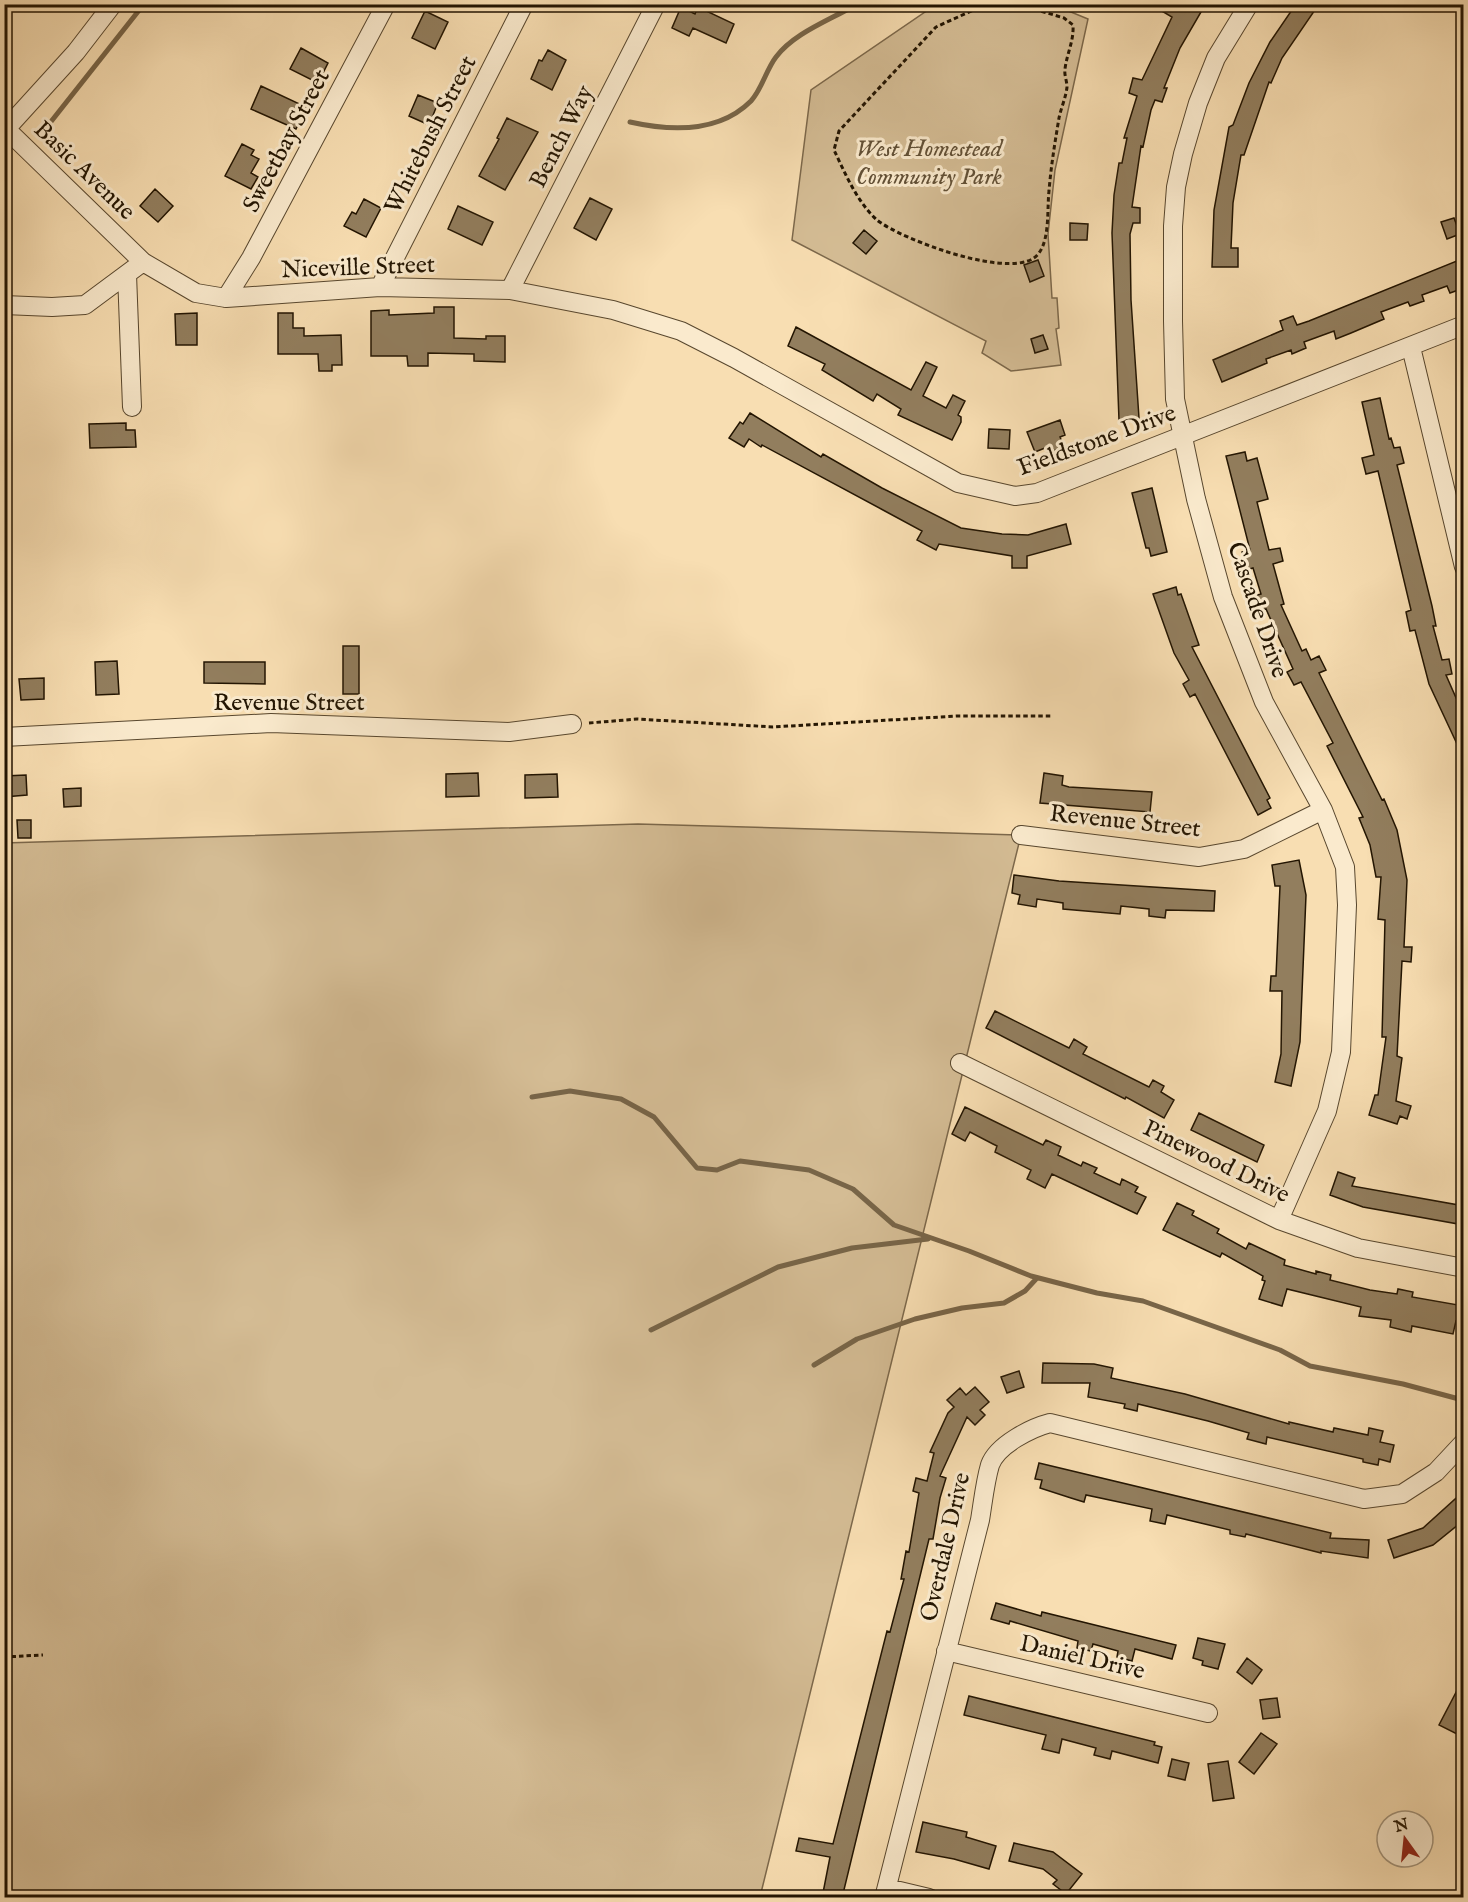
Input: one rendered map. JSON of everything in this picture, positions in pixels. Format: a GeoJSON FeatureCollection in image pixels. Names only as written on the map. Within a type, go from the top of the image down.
{"type":"FeatureCollection","features":[{"type":"Feature","properties":{"kind":"street","name":"Basic Avenue"},"geometry":{"type":"LineString","coordinates":[[113,4],[76,52],[5,129],[143,262]]}},
{"type":"Feature","properties":{"kind":"street","name":"Sweetbay Street"},"geometry":{"type":"LineString","coordinates":[[226,298],[251,258],[386,4]]}},
{"type":"Feature","properties":{"kind":"street","name":"Whitebush Street"},"geometry":{"type":"LineString","coordinates":[[380,287],[524,4]]}},
{"type":"Feature","properties":{"kind":"street","name":"Bench Way"},"geometry":{"type":"LineString","coordinates":[[510,290],[656,4]]}},
{"type":"Feature","properties":{"kind":"street","name":"Cascade Drive"},"geometry":{"type":"LineString","coordinates":[[1249,4],[1216,58],[1198,103],[1176,187],[1173,321],[1176,399],[1209,548],[1240,647],[1264,702],[1323,810],[1345,867],[1347,906],[1341,1052],[1327,1111],[1279,1220]]}},
{"type":"Feature","properties":{"kind":"street","name":"Niceville Street"},"geometry":{"type":"LineString","coordinates":[[143,262],[196,293],[226,298],[380,287],[510,290],[613,310],[681,331],[725,354]]}},
{"type":"Feature","properties":{"kind":"street"},"geometry":{"type":"LineString","coordinates":[[4,304],[52,307],[84,305],[143,262]]}},
{"type":"Feature","properties":{"kind":"street"},"geometry":{"type":"LineString","coordinates":[[127,274],[132,407]]}},
{"type":"Feature","properties":{"kind":"street","name":"Fieldstone Drive"},"geometry":{"type":"LineString","coordinates":[[725,354],[958,483],[1015,496],[1037,493],[1464,325]]}},
{"type":"Feature","properties":{"kind":"street"},"geometry":{"type":"LineString","coordinates":[[1411,346],[1464,567]]}},
{"type":"Feature","properties":{"kind":"street","name":"Revenue Street"},"geometry":{"type":"LineString","coordinates":[[4,737],[271,723],[508,732],[572,724]]}},
{"type":"Feature","properties":{"kind":"street","name":"Revenue Street"},"geometry":{"type":"LineString","coordinates":[[1022,835],[1199,857],[1244,849],[1323,810]]}},
{"type":"Feature","properties":{"kind":"street","name":"Pinewood Drive"},"geometry":{"type":"LineString","coordinates":[[960,1063],[1279,1220],[1358,1248],[1464,1268]]}},
{"type":"Feature","properties":{"kind":"street","name":"Overdale Drive"},"geometry":{"type":"LineString","coordinates":[[885,1893],[980,1520],[991,1462],[1011,1440],[1037,1426],[1050,1423],[1364,1499],[1402,1494],[1436,1472],[1464,1442]]}},
{"type":"Feature","properties":{"kind":"street","name":"Daniel Drive"},"geometry":{"type":"LineString","coordinates":[[946,1650],[1208,1713]]}},
{"type":"Feature","properties":{"kind":"street"},"geometry":{"type":"LineString","coordinates":[[885,1893],[929,1898]]}},
{"type":"Feature","properties":{"kind":"path"},"geometry":{"type":"LineString","coordinates":[[993,4],[980,7],[936,27],[839,131],[834,150],[860,198],[877,219],[897,232],[951,252],[990,262],[1014,265],[1029,262],[1039,254],[1044,238],[1051,172],[1067,86],[1064,71],[1074,37],[1073,25],[1064,18],[1017,4]]}},
{"type":"Feature","properties":{"kind":"path"},"geometry":{"type":"LineString","coordinates":[[572,724],[637,719],[773,727],[957,716],[1052,716]]}},
{"type":"Feature","properties":{"kind":"path"},"geometry":{"type":"LineString","coordinates":[[4,1657],[43,1655]]}},
{"type":"Feature","properties":{"kind":"green space","name":"West Homestead Community Park"},"geometry":{"type":"Polygon","coordinates":[[[940,5],[1054,5],[1088,19],[1055,170],[1048,234],[1052,298],[1057,298],[1059,328],[1056,329],[1061,365],[1011,371],[982,353],[986,341],[792,240],[811,90],[931,8],[940,5]]]}},
{"type":"Feature","properties":{"kind":"green space"},"geometry":{"type":"Polygon","coordinates":[[[638,824],[1021,835],[760,1897],[5,1897],[4,843],[638,824]]]}},
{"type":"Feature","properties":{"kind":"building"},"geometry":{"type":"Polygon","coordinates":[[[1150,4],[1187,4],[1201,12],[1180,48],[1164,88],[1167,88],[1162,102],[1155,100],[1143,147],[1141,146],[1132,207],[1140,208],[1140,223],[1133,223],[1130,234],[1131,300],[1139,418],[1119,420],[1112,233],[1114,195],[1119,163],[1122,163],[1127,138],[1124,138],[1137,96],[1129,93],[1133,78],[1142,80],[1172,17],[1150,4]]]}},
{"type":"Feature","properties":{"kind":"building"},"geometry":{"type":"Polygon","coordinates":[[[1296,4],[1319,4],[1282,58],[1271,83],[1269,82],[1244,155],[1241,155],[1233,203],[1231,248],[1238,248],[1238,267],[1212,267],[1214,210],[1229,127],[1233,125],[1249,83],[1270,42],[1296,4]]]}},
{"type":"Feature","properties":{"kind":"building"},"geometry":{"type":"Polygon","coordinates":[[[681,7],[695,14],[698,7],[734,24],[726,43],[693,28],[689,36],[672,28],[681,7]]]}},
{"type":"Feature","properties":{"kind":"building"},"geometry":{"type":"Polygon","coordinates":[[[425,11],[448,22],[435,49],[412,38],[425,11]]]}},
{"type":"Feature","properties":{"kind":"building"},"geometry":{"type":"Polygon","coordinates":[[[301,48],[328,63],[318,83],[290,69],[301,48]]]}},
{"type":"Feature","properties":{"kind":"building"},"geometry":{"type":"Polygon","coordinates":[[[548,50],[566,60],[552,90],[531,79],[539,60],[542,61],[548,50]]]}},
{"type":"Feature","properties":{"kind":"building"},"geometry":{"type":"Polygon","coordinates":[[[261,86],[306,107],[296,129],[251,109],[261,86]]]}},
{"type":"Feature","properties":{"kind":"building"},"geometry":{"type":"Polygon","coordinates":[[[418,95],[438,103],[429,125],[409,116],[418,95]]]}},
{"type":"Feature","properties":{"kind":"building"},"geometry":{"type":"Polygon","coordinates":[[[507,118],[538,132],[505,190],[479,176],[499,139],[497,138],[507,118]]]}},
{"type":"Feature","properties":{"kind":"building"},"geometry":{"type":"Polygon","coordinates":[[[242,144],[254,150],[251,155],[259,159],[251,173],[258,177],[251,189],[225,176],[242,144]]]}},
{"type":"Feature","properties":{"kind":"building"},"geometry":{"type":"Polygon","coordinates":[[[155,189],[173,206],[158,222],[140,206],[155,189]]]}},
{"type":"Feature","properties":{"kind":"building"},"geometry":{"type":"Polygon","coordinates":[[[590,198],[612,209],[596,240],[574,228],[590,198]]]}},
{"type":"Feature","properties":{"kind":"building"},"geometry":{"type":"Polygon","coordinates":[[[364,199],[381,208],[366,237],[344,226],[352,212],[356,214],[364,199]]]}},
{"type":"Feature","properties":{"kind":"building"},"geometry":{"type":"Polygon","coordinates":[[[458,206],[493,222],[482,245],[448,229],[458,206]]]}},
{"type":"Feature","properties":{"kind":"building"},"geometry":{"type":"Polygon","coordinates":[[[1454,218],[1460,234],[1447,239],[1441,222],[1454,218]]]}},
{"type":"Feature","properties":{"kind":"building"},"geometry":{"type":"Polygon","coordinates":[[[1070,223],[1088,224],[1087,240],[1070,240],[1070,223]]]}},
{"type":"Feature","properties":{"kind":"building"},"geometry":{"type":"Polygon","coordinates":[[[864,230],[877,241],[866,254],[853,243],[864,230]]]}},
{"type":"Feature","properties":{"kind":"building"},"geometry":{"type":"Polygon","coordinates":[[[1464,258],[1464,288],[1450,293],[1447,286],[1422,295],[1424,301],[1410,306],[1408,302],[1381,312],[1384,319],[1336,339],[1334,331],[1304,342],[1306,348],[1292,354],[1291,350],[1266,359],[1267,363],[1222,382],[1213,360],[1283,330],[1280,321],[1293,316],[1297,325],[1309,321],[1464,258]]]}},
{"type":"Feature","properties":{"kind":"building"},"geometry":{"type":"Polygon","coordinates":[[[1038,260],[1044,276],[1030,282],[1024,265],[1038,260]]]}},
{"type":"Feature","properties":{"kind":"building"},"geometry":{"type":"Polygon","coordinates":[[[434,307],[454,307],[454,338],[486,339],[486,336],[505,336],[505,362],[474,361],[474,354],[428,353],[428,366],[408,366],[407,356],[371,356],[371,311],[389,310],[389,315],[434,313],[434,307]]]}},
{"type":"Feature","properties":{"kind":"building"},"geometry":{"type":"Polygon","coordinates":[[[197,313],[197,345],[176,345],[175,314],[197,313]]]}},
{"type":"Feature","properties":{"kind":"building"},"geometry":{"type":"Polygon","coordinates":[[[278,313],[293,313],[293,328],[304,328],[304,336],[341,335],[342,365],[332,365],[332,371],[319,371],[318,354],[278,354],[278,313]]]}},
{"type":"Feature","properties":{"kind":"building"},"geometry":{"type":"Polygon","coordinates":[[[796,327],[911,390],[926,362],[937,367],[923,396],[946,408],[953,395],[965,401],[958,415],[961,417],[961,422],[952,440],[898,415],[901,409],[877,394],[873,401],[822,370],[825,364],[788,346],[796,327]]]}},
{"type":"Feature","properties":{"kind":"building"},"geometry":{"type":"Polygon","coordinates":[[[1043,335],[1048,349],[1035,353],[1031,339],[1043,335]]]}},
{"type":"Feature","properties":{"kind":"building"},"geometry":{"type":"Polygon","coordinates":[[[1380,398],[1389,439],[1391,438],[1394,448],[1400,447],[1404,463],[1397,465],[1432,606],[1436,626],[1433,626],[1442,660],[1449,659],[1452,674],[1446,675],[1464,716],[1464,759],[1429,684],[1415,630],[1410,631],[1406,612],[1411,610],[1378,471],[1366,474],[1362,458],[1374,455],[1362,402],[1380,398]]]}},
{"type":"Feature","properties":{"kind":"building"},"geometry":{"type":"Polygon","coordinates":[[[750,413],[821,457],[823,454],[882,488],[961,528],[1028,535],[1066,524],[1071,544],[1027,556],[1027,568],[1012,568],[1012,556],[939,544],[936,550],[917,540],[922,531],[762,445],[761,447],[749,439],[744,447],[729,438],[740,422],[743,424],[750,413]]]}},
{"type":"Feature","properties":{"kind":"building"},"geometry":{"type":"Polygon","coordinates":[[[1060,420],[1065,435],[1060,437],[1064,447],[1048,453],[1045,448],[1035,452],[1027,432],[1060,420]]]}},
{"type":"Feature","properties":{"kind":"building"},"geometry":{"type":"Polygon","coordinates":[[[126,423],[126,430],[135,430],[136,447],[90,448],[89,424],[126,423]]]}},
{"type":"Feature","properties":{"kind":"building"},"geometry":{"type":"Polygon","coordinates":[[[989,429],[1010,430],[1009,449],[988,448],[989,429]]]}},
{"type":"Feature","properties":{"kind":"building"},"geometry":{"type":"Polygon","coordinates":[[[1245,452],[1247,461],[1257,458],[1268,499],[1257,502],[1269,550],[1280,548],[1283,561],[1273,564],[1284,604],[1281,605],[1302,651],[1306,649],[1311,660],[1319,656],[1326,670],[1319,673],[1382,800],[1384,799],[1397,830],[1407,880],[1404,947],[1412,947],[1411,962],[1402,961],[1397,1056],[1402,1058],[1396,1101],[1411,1106],[1407,1119],[1400,1116],[1397,1124],[1369,1115],[1375,1095],[1378,1095],[1386,1037],[1382,1037],[1385,920],[1378,919],[1381,877],[1376,877],[1370,845],[1359,818],[1363,817],[1327,746],[1333,743],[1301,682],[1294,685],[1287,672],[1293,669],[1266,609],[1259,611],[1254,596],[1261,594],[1253,568],[1246,570],[1242,552],[1250,550],[1226,456],[1245,452]]]}},
{"type":"Feature","properties":{"kind":"building"},"geometry":{"type":"Polygon","coordinates":[[[1152,488],[1167,552],[1151,556],[1149,548],[1146,548],[1132,493],[1152,488]]]}},
{"type":"Feature","properties":{"kind":"building"},"geometry":{"type":"Polygon","coordinates":[[[1176,587],[1178,595],[1181,594],[1199,645],[1192,647],[1270,798],[1267,800],[1271,808],[1258,815],[1195,694],[1190,697],[1183,684],[1189,680],[1174,653],[1153,594],[1176,587]]]}},
{"type":"Feature","properties":{"kind":"building"},"geometry":{"type":"Polygon","coordinates":[[[343,646],[359,646],[359,694],[343,694],[343,646]]]}},
{"type":"Feature","properties":{"kind":"building"},"geometry":{"type":"Polygon","coordinates":[[[117,661],[119,694],[96,695],[95,662],[117,661]]]}},
{"type":"Feature","properties":{"kind":"building"},"geometry":{"type":"Polygon","coordinates":[[[204,662],[265,662],[265,684],[204,683],[204,662]]]}},
{"type":"Feature","properties":{"kind":"building"},"geometry":{"type":"Polygon","coordinates":[[[44,678],[44,699],[21,700],[19,679],[44,678]]]}},
{"type":"Feature","properties":{"kind":"building"},"geometry":{"type":"Polygon","coordinates":[[[478,773],[479,796],[446,797],[446,774],[478,773]]]}},
{"type":"Feature","properties":{"kind":"building"},"geometry":{"type":"Polygon","coordinates":[[[1044,773],[1063,776],[1062,785],[1069,787],[1152,792],[1150,812],[1040,803],[1044,773]]]}},
{"type":"Feature","properties":{"kind":"building"},"geometry":{"type":"Polygon","coordinates":[[[557,774],[558,797],[525,798],[525,775],[557,774]]]}},
{"type":"Feature","properties":{"kind":"building"},"geometry":{"type":"Polygon","coordinates":[[[26,775],[27,795],[4,797],[4,776],[26,775]]]}},
{"type":"Feature","properties":{"kind":"building"},"geometry":{"type":"Polygon","coordinates":[[[81,788],[81,806],[64,807],[63,789],[81,788]]]}},
{"type":"Feature","properties":{"kind":"building"},"geometry":{"type":"Polygon","coordinates":[[[17,820],[31,820],[31,838],[18,838],[17,820]]]}},
{"type":"Feature","properties":{"kind":"building"},"geometry":{"type":"Polygon","coordinates":[[[1299,860],[1306,895],[1300,1042],[1291,1086],[1275,1082],[1281,1054],[1282,991],[1270,991],[1271,976],[1276,976],[1280,886],[1275,886],[1272,865],[1299,860]]]}},
{"type":"Feature","properties":{"kind":"building"},"geometry":{"type":"Polygon","coordinates":[[[1014,875],[1059,881],[1215,891],[1214,911],[1166,910],[1165,918],[1149,916],[1149,909],[1121,906],[1120,914],[1063,909],[1063,903],[1037,899],[1036,907],[1018,904],[1020,895],[1012,893],[1014,875]]]}},
{"type":"Feature","properties":{"kind":"building"},"geometry":{"type":"Polygon","coordinates":[[[995,1011],[1069,1048],[1074,1039],[1087,1047],[1083,1054],[1149,1087],[1153,1080],[1164,1086],[1161,1092],[1174,1100],[1164,1118],[986,1028],[995,1011]]]}},
{"type":"Feature","properties":{"kind":"building"},"geometry":{"type":"Polygon","coordinates":[[[965,1107],[1043,1145],[1046,1140],[1061,1147],[1058,1155],[1081,1166],[1083,1162],[1097,1168],[1094,1173],[1120,1185],[1122,1179],[1138,1187],[1135,1192],[1146,1197],[1137,1214],[1052,1174],[1045,1188],[1027,1179],[1031,1170],[995,1152],[997,1146],[970,1132],[965,1141],[952,1134],[965,1107]]]}},
{"type":"Feature","properties":{"kind":"building"},"geometry":{"type":"Polygon","coordinates":[[[1199,1113],[1264,1145],[1257,1162],[1191,1130],[1199,1113]]]}},
{"type":"Feature","properties":{"kind":"building"},"geometry":{"type":"Polygon","coordinates":[[[1338,1172],[1355,1178],[1352,1186],[1464,1206],[1464,1225],[1363,1207],[1330,1195],[1338,1172]]]}},
{"type":"Feature","properties":{"kind":"building"},"geometry":{"type":"Polygon","coordinates":[[[1177,1203],[1194,1211],[1192,1215],[1219,1229],[1217,1233],[1246,1249],[1249,1243],[1285,1260],[1284,1265],[1316,1274],[1316,1271],[1331,1275],[1330,1280],[1370,1290],[1397,1294],[1398,1289],[1413,1292],[1412,1297],[1464,1306],[1461,1322],[1456,1321],[1453,1334],[1412,1326],[1411,1332],[1390,1327],[1391,1320],[1359,1316],[1361,1307],[1287,1289],[1282,1306],[1259,1299],[1265,1281],[1262,1280],[1263,1276],[1222,1253],[1220,1257],[1163,1230],[1177,1203]]]}},
{"type":"Feature","properties":{"kind":"building"},"geometry":{"type":"Polygon","coordinates":[[[1043,1363],[1094,1364],[1113,1368],[1111,1378],[1185,1394],[1289,1424],[1289,1422],[1333,1432],[1334,1428],[1368,1435],[1369,1428],[1383,1431],[1380,1442],[1394,1445],[1390,1462],[1379,1459],[1378,1465],[1363,1462],[1363,1459],[1267,1437],[1266,1444],[1247,1439],[1249,1433],[1208,1421],[1138,1404],[1137,1411],[1124,1408],[1125,1404],[1088,1397],[1090,1383],[1042,1383],[1043,1363]]]}},
{"type":"Feature","properties":{"kind":"building"},"geometry":{"type":"Polygon","coordinates":[[[1019,1371],[1024,1387],[1007,1393],[1001,1377],[1019,1371]]]}},
{"type":"Feature","properties":{"kind":"building"},"geometry":{"type":"Polygon","coordinates":[[[975,1387],[989,1402],[980,1410],[985,1415],[975,1425],[967,1417],[940,1476],[946,1478],[933,1539],[929,1539],[842,1898],[822,1898],[830,1857],[796,1851],[799,1838],[833,1844],[887,1631],[890,1632],[904,1579],[901,1579],[906,1551],[909,1552],[919,1493],[913,1491],[916,1478],[927,1481],[934,1453],[930,1452],[948,1413],[954,1407],[947,1400],[960,1388],[966,1395],[975,1387]]]}},
{"type":"Feature","properties":{"kind":"building"},"geometry":{"type":"Polygon","coordinates":[[[1039,1463],[1331,1533],[1330,1538],[1369,1540],[1368,1558],[1321,1551],[1321,1553],[1246,1534],[1245,1537],[1230,1534],[1230,1530],[1167,1515],[1165,1524],[1150,1521],[1152,1509],[1086,1495],[1084,1502],[1040,1488],[1042,1480],[1035,1479],[1039,1463]]]}},
{"type":"Feature","properties":{"kind":"building"},"geometry":{"type":"Polygon","coordinates":[[[1464,1491],[1464,1520],[1433,1545],[1394,1558],[1388,1540],[1423,1528],[1464,1491]]]}},
{"type":"Feature","properties":{"kind":"building"},"geometry":{"type":"Polygon","coordinates":[[[996,1603],[1041,1616],[1042,1612],[1176,1645],[1172,1659],[1135,1649],[1132,1661],[1117,1657],[1118,1651],[1093,1644],[1091,1651],[1077,1648],[1078,1641],[1010,1621],[1009,1624],[991,1619],[996,1603]]]}},
{"type":"Feature","properties":{"kind":"building"},"geometry":{"type":"Polygon","coordinates":[[[1198,1638],[1225,1644],[1218,1669],[1202,1665],[1203,1661],[1193,1658],[1198,1638]]]}},
{"type":"Feature","properties":{"kind":"building"},"geometry":{"type":"Polygon","coordinates":[[[1247,1658],[1262,1670],[1252,1684],[1237,1672],[1247,1658]]]}},
{"type":"Feature","properties":{"kind":"building"},"geometry":{"type":"Polygon","coordinates":[[[1464,1677],[1464,1721],[1457,1734],[1439,1725],[1464,1677]]]}},
{"type":"Feature","properties":{"kind":"building"},"geometry":{"type":"Polygon","coordinates":[[[969,1696],[1155,1742],[1154,1745],[1162,1747],[1158,1763],[1112,1751],[1110,1759],[1094,1755],[1096,1748],[1062,1739],[1059,1753],[1042,1749],[1046,1735],[964,1715],[969,1696]]]}},
{"type":"Feature","properties":{"kind":"building"},"geometry":{"type":"Polygon","coordinates":[[[1277,1698],[1280,1717],[1263,1719],[1260,1700],[1277,1698]]]}},
{"type":"Feature","properties":{"kind":"building"},"geometry":{"type":"Polygon","coordinates":[[[1261,1733],[1277,1744],[1254,1774],[1239,1762],[1261,1733]]]}},
{"type":"Feature","properties":{"kind":"building"},"geometry":{"type":"Polygon","coordinates":[[[1172,1759],[1189,1763],[1185,1780],[1168,1776],[1172,1759]]]}},
{"type":"Feature","properties":{"kind":"building"},"geometry":{"type":"Polygon","coordinates":[[[1228,1761],[1234,1798],[1213,1801],[1208,1764],[1228,1761]]]}},
{"type":"Feature","properties":{"kind":"building"},"geometry":{"type":"Polygon","coordinates":[[[923,1822],[967,1832],[966,1837],[996,1846],[989,1869],[954,1859],[916,1852],[923,1822]]]}},
{"type":"Feature","properties":{"kind":"building"},"geometry":{"type":"Polygon","coordinates":[[[1014,1843],[1053,1852],[1082,1874],[1066,1894],[1053,1884],[1057,1880],[1043,1869],[1009,1861],[1014,1843]]]}},
{"type":"Feature","properties":{"kind":"waterway"},"geometry":{"type":"LineString","coordinates":[[42,133],[144,4]]}},
{"type":"Feature","properties":{"kind":"waterway"},"geometry":{"type":"LineString","coordinates":[[630,122],[677,128],[694,127],[724,119],[751,101],[776,57],[793,40],[857,4]]}},
{"type":"Feature","properties":{"kind":"waterway"},"geometry":{"type":"LineString","coordinates":[[532,1097],[570,1091],[621,1099],[654,1117],[697,1168],[717,1170],[740,1161],[809,1170],[853,1189],[894,1225],[1031,1276],[1097,1293],[1143,1301],[1280,1350],[1310,1366],[1403,1384],[1459,1399]]}},
{"type":"Feature","properties":{"kind":"waterway"},"geometry":{"type":"LineString","coordinates":[[651,1330],[778,1267],[852,1248],[928,1239]]}},
{"type":"Feature","properties":{"kind":"waterway"},"geometry":{"type":"LineString","coordinates":[[814,1365],[857,1339],[915,1319],[962,1308],[1004,1303],[1025,1291],[1037,1278]]}}]}
